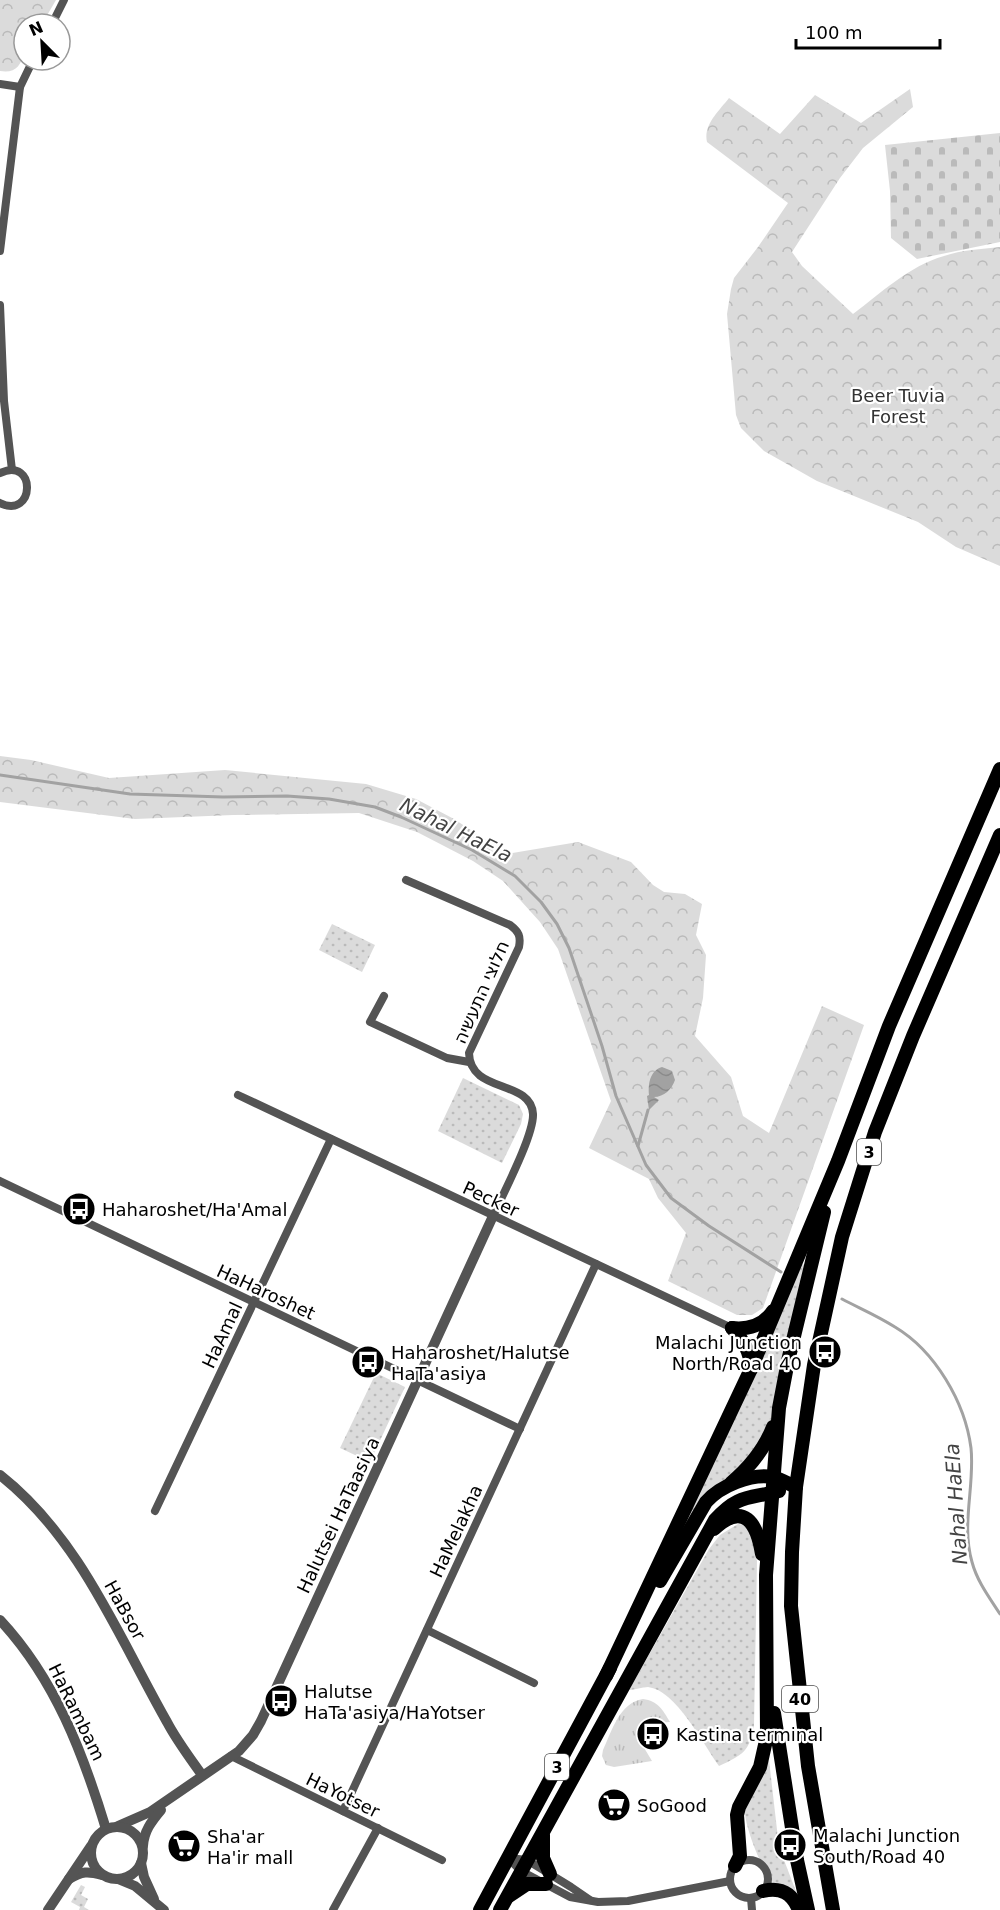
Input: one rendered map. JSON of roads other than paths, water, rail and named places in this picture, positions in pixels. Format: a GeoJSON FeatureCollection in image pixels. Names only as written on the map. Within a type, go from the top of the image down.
{"type":"FeatureCollection","features":[{"type":"Feature","properties":{"kind":"highway","name":"3"},"geometry":{"type":"LineString","coordinates":[[480,1910],[606,1676],[751,1369],[838,1161],[889,1026],[1000,769]]}},
{"type":"Feature","properties":{"kind":"highway","name":"3"},"geometry":{"type":"LineString","coordinates":[[503,1905],[715,1520],[734,1503],[747,1496],[771,1493],[796,1486],[824,1314],[842,1237],[863,1169],[909,1045],[1000,835]]}},
{"type":"Feature","properties":{"kind":"highway","name":"40"},"geometry":{"type":"LineString","coordinates":[[808,1910],[797,1860],[773,1706],[768,1663],[766,1575],[779,1408],[788,1361],[838,1161]]}},
{"type":"Feature","properties":{"kind":"highway"},"geometry":{"type":"LineString","coordinates":[[732,1328],[745,1329],[762,1322],[770,1316],[779,1301]]}},
{"type":"Feature","properties":{"kind":"highway"},"geometry":{"type":"LineString","coordinates":[[732,1328],[741,1338],[749,1354],[751,1369]]}},
{"type":"Feature","properties":{"kind":"highway"},"geometry":{"type":"LineString","coordinates":[[606,1676],[706,1502],[749,1467],[761,1452],[779,1408]]}},
{"type":"Feature","properties":{"kind":"highway"},"geometry":{"type":"LineString","coordinates":[[724,1488],[753,1478],[772,1477],[796,1486]]}},
{"type":"Feature","properties":{"kind":"highway","name":"40"},"geometry":{"type":"LineString","coordinates":[[796,1486],[792,1552],[792,1616],[808,1766],[832,1910]]}},
{"type":"Feature","properties":{"kind":"highway"},"geometry":{"type":"LineString","coordinates":[[703,1541],[724,1521],[737,1516],[747,1518],[759,1537],[766,1575]]}},
{"type":"Feature","properties":{"kind":"highway"},"geometry":{"type":"LineString","coordinates":[[735,1866],[740,1856],[737,1815],[760,1767],[768,1736],[768,1663]]}},
{"type":"Feature","properties":{"kind":"highway"},"geometry":{"type":"LineString","coordinates":[[503,1905],[522,1886],[548,1879],[543,1858],[543,1832]]}},
{"type":"Feature","properties":{"kind":"highway"},"geometry":{"type":"LineString","coordinates":[[757,1895],[777,1890],[787,1893],[799,1910]]}},
{"type":"Feature","properties":{"kind":"street"},"geometry":{"type":"LineString","coordinates":[[0,251],[20,87],[27,72]]}},
{"type":"Feature","properties":{"kind":"street"},"geometry":{"type":"LineString","coordinates":[[0,84],[20,87]]}},
{"type":"Feature","properties":{"kind":"street"},"geometry":{"type":"LineString","coordinates":[[0,305],[4,401],[12,470]]}},
{"type":"Feature","properties":{"kind":"street"},"geometry":{"type":"LineString","coordinates":[[0,473],[12,470],[23,475],[28,486],[25,498],[16,505],[0,503]]}},
{"type":"Feature","properties":{"kind":"street","name":"חלוצי התעשיה"},"geometry":{"type":"LineString","coordinates":[[406,880],[510,925],[517,930],[520,937],[519,947],[469,1053],[469,1062],[477,1075],[521,1094],[532,1106],[530,1131],[493,1216]]}},
{"type":"Feature","properties":{"kind":"street"},"geometry":{"type":"LineString","coordinates":[[384,996],[370,1022],[447,1058],[469,1062]]}},
{"type":"Feature","properties":{"kind":"street","name":"Pecker"},"geometry":{"type":"LineString","coordinates":[[238,1095],[732,1328]]}},
{"type":"Feature","properties":{"kind":"street","name":"HaAmal"},"geometry":{"type":"LineString","coordinates":[[155,1512],[331,1139]]}},
{"type":"Feature","properties":{"kind":"street","name":"HaHaroshet"},"geometry":{"type":"LineString","coordinates":[[0,1180],[520,1429]]}},
{"type":"Feature","properties":{"kind":"street","name":"Halutsei HaTaasiya"},"geometry":{"type":"LineString","coordinates":[[118,1826],[141,1818],[231,1756],[246,1744],[261,1721],[493,1216]]}},
{"type":"Feature","properties":{"kind":"street","name":"HaMelakha"},"geometry":{"type":"LineString","coordinates":[[343,1811],[596,1264]]}},
{"type":"Feature","properties":{"kind":"street","name":"HaBsor"},"geometry":{"type":"LineString","coordinates":[[0,1475],[45,1517],[94,1588],[167,1722],[202,1775]]}},
{"type":"Feature","properties":{"kind":"street","name":"HaRambam"},"geometry":{"type":"LineString","coordinates":[[0,1620],[28,1654],[51,1688],[87,1768],[106,1828]]}},
{"type":"Feature","properties":{"kind":"street"},"geometry":{"type":"LineString","coordinates":[[427,1630],[534,1683]]}},
{"type":"Feature","properties":{"kind":"street","name":"HaYotser"},"geometry":{"type":"LineString","coordinates":[[231,1756],[442,1860]]}},
{"type":"Feature","properties":{"kind":"street","name":"Halutsei HaTaasiya"},"geometry":{"type":"LineString","coordinates":[[143,1846],[148,1827],[173,1796]]}},
{"type":"Feature","properties":{"kind":"street"},"geometry":{"type":"LineString","coordinates":[[48,1910],[99,1833],[106,1828],[118,1826],[131,1830],[140,1840],[143,1846],[141,1863],[144,1877],[150,1894],[164,1910]]}},
{"type":"Feature","properties":{"kind":"street"},"geometry":{"type":"LineString","coordinates":[[333,1910],[378,1828]]}},
{"type":"Feature","properties":{"kind":"street"},"geometry":{"type":"LineString","coordinates":[[91,1846],[92,1862],[103,1875]]}},
{"type":"Feature","properties":{"kind":"street"},"geometry":{"type":"LineString","coordinates":[[508,1858],[548,1879],[570,1897],[591,1901],[628,1900],[730,1881]]}},
{"type":"Feature","properties":{"kind":"street"},"geometry":{"type":"LineString","coordinates":[[508,1858],[548,1879]]}},
{"type":"Feature","properties":{"kind":"street"},"geometry":{"type":"LineString","coordinates":[[752,1910],[757,1895],[768,1879],[763,1866],[750,1860],[735,1866],[730,1881],[735,1892],[740,1896],[757,1895]]}},
{"type":"Feature","properties":{"kind":"street"},"geometry":{"type":"LineString","coordinates":[[118,1879],[129,1876],[141,1863]]}},
{"type":"Feature","properties":{"kind":"street"},"geometry":{"type":"LineString","coordinates":[[69,1879],[78,1873],[89,1871],[118,1879],[135,1886],[164,1910]]}},
{"type":"Feature","properties":{"kind":"water"},"geometry":{"type":"Polygon","coordinates":[[[662,1067],[672,1071],[675,1080],[667,1092],[654,1097],[659,1100],[649,1110],[647,1096],[651,1078],[655,1071],[662,1067]]]}},
{"type":"Feature","properties":{"kind":"waterway","name":"Nahal HaEla"},"geometry":{"type":"LineString","coordinates":[[0,775],[130,794],[223,797],[287,796],[329,799],[375,807],[472,850],[515,876],[541,902],[557,924],[569,948],[616,1096],[646,1165],[671,1198],[709,1226],[781,1272]]}},
{"type":"Feature","properties":{"kind":"waterway"},"geometry":{"type":"LineString","coordinates":[[638,1146],[648,1110]]}},
{"type":"Feature","properties":{"kind":"waterway","name":"Nahal HaEla"},"geometry":{"type":"LineString","coordinates":[[842,1299],[882,1319],[910,1337],[935,1364],[955,1396],[968,1431],[971,1448],[969,1548],[977,1576],[1000,1614]]}},
{"type":"Feature","properties":{"kind":"place","name":"Haharoshet/Ha'Amal"},"geometry":{"type":"Point","coordinates":[79,1209]}},
{"type":"Feature","properties":{"kind":"place","name":"Malachi Junction North/Road 40"},"geometry":{"type":"Point","coordinates":[825,1352]}},
{"type":"Feature","properties":{"kind":"place","name":"Haharoshet/Halutse HaTa'asiya"},"geometry":{"type":"Point","coordinates":[368,1362]}},
{"type":"Feature","properties":{"kind":"place","name":"Halutse HaTa'asiya/HaYotser"},"geometry":{"type":"Point","coordinates":[281,1701]}},
{"type":"Feature","properties":{"kind":"place","name":"Kastina terminal"},"geometry":{"type":"Point","coordinates":[653,1734]}},
{"type":"Feature","properties":{"kind":"place","name":"SoGood"},"geometry":{"type":"Point","coordinates":[614,1805]}},
{"type":"Feature","properties":{"kind":"place","name":"Malachi Junction South/Road 40"},"geometry":{"type":"Point","coordinates":[790,1845]}},
{"type":"Feature","properties":{"kind":"place","name":"Sha'ar Ha'ir mall"},"geometry":{"type":"Point","coordinates":[184,1846]}},
{"type":"Feature","properties":{"kind":"park label","name":"Beer Tuvia Forest"},"geometry":{"type":"Point","coordinates":[898,405]}}]}
